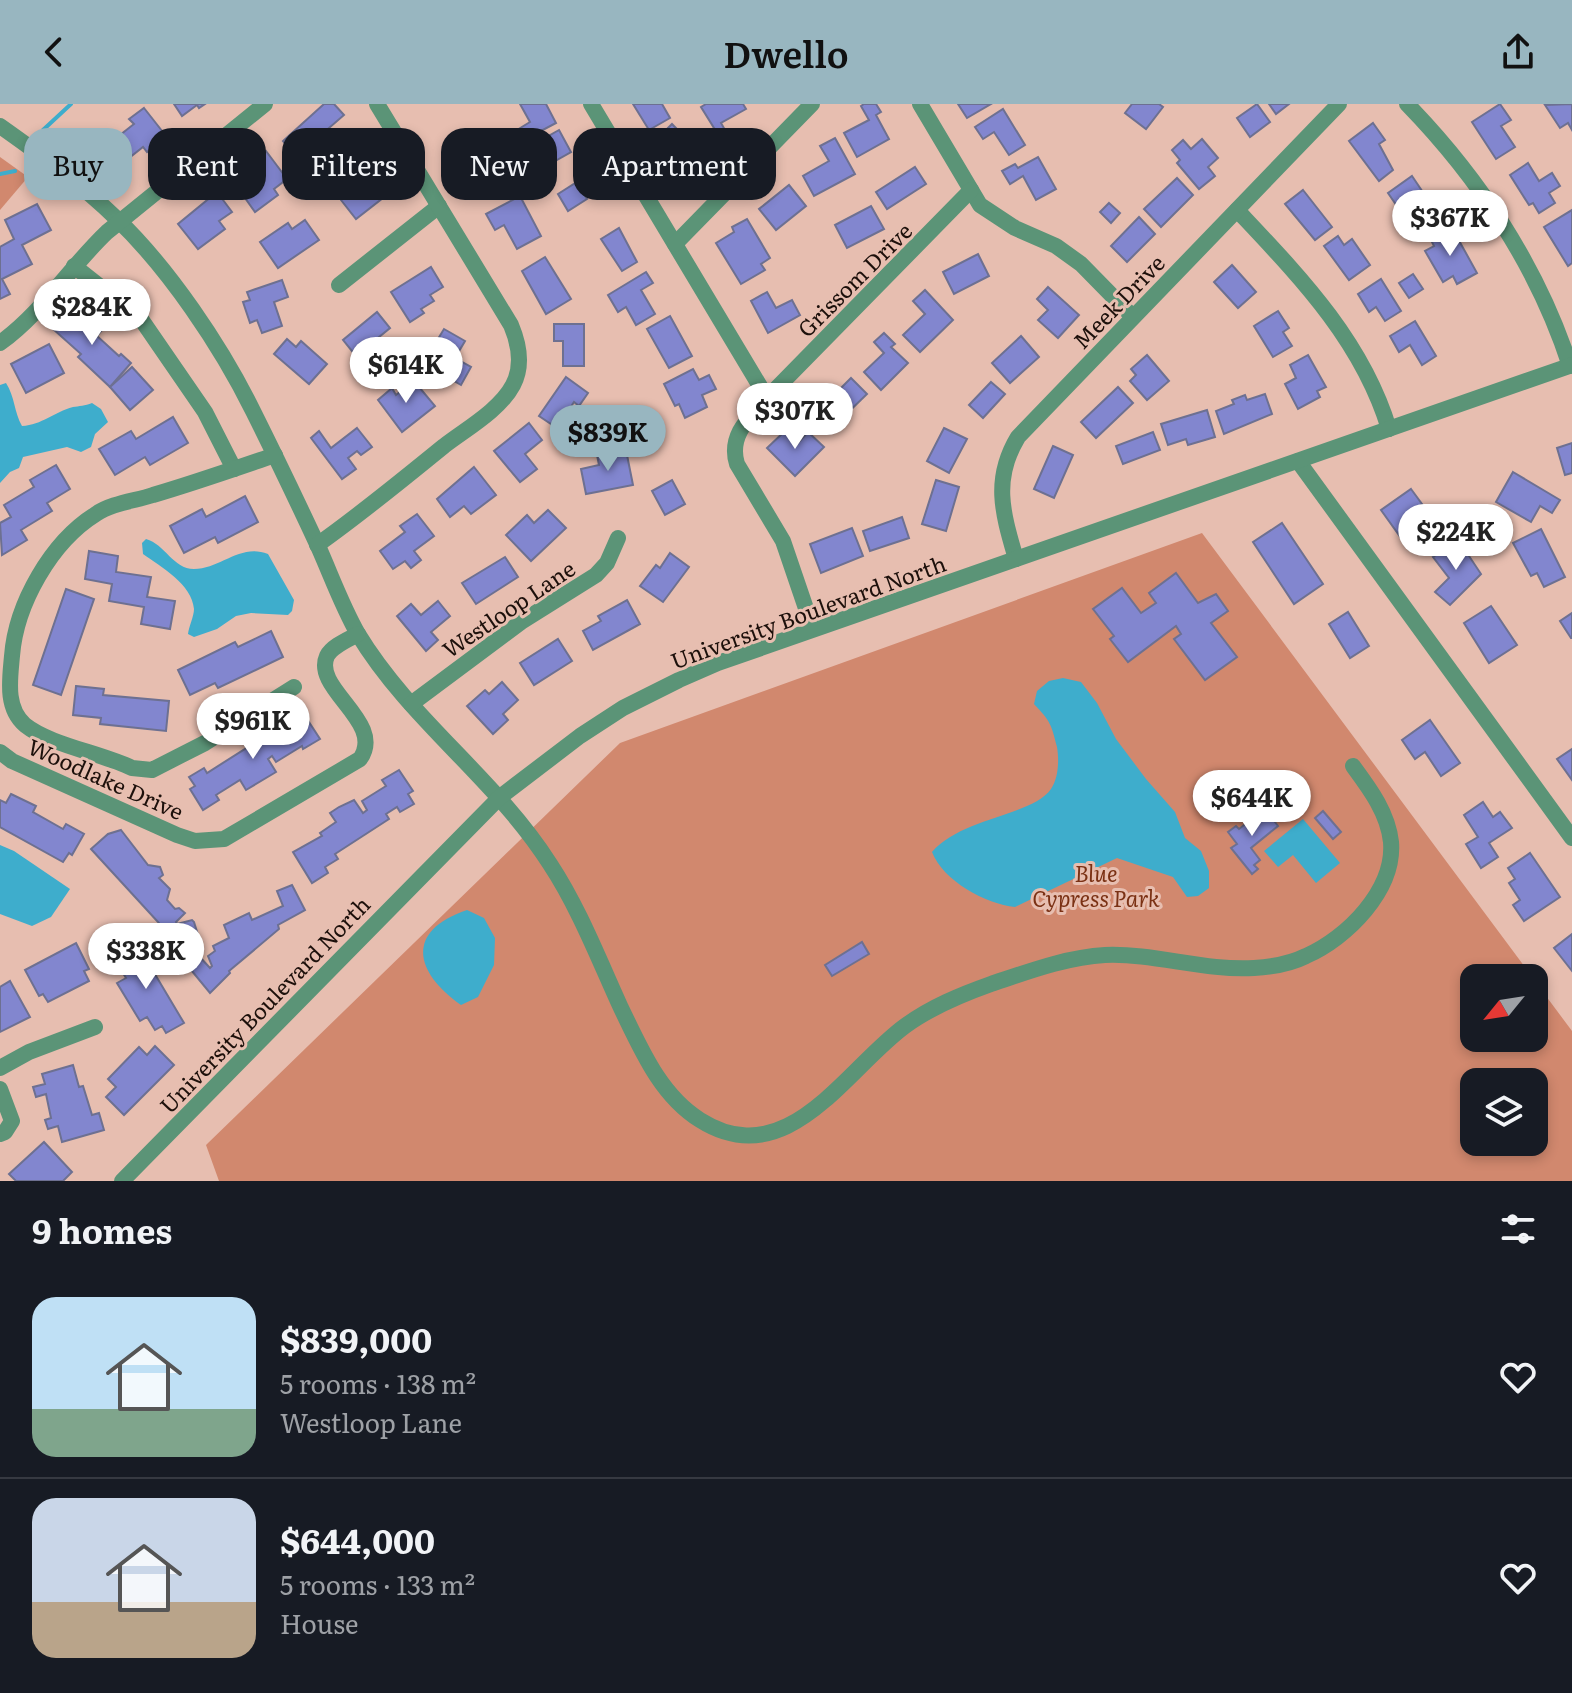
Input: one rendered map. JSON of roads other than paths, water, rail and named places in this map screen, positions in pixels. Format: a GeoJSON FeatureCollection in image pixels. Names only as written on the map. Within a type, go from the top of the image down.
{"type":"FeatureCollection","features":[{"type":"Feature","properties":{"kind":"street"},"geometry":{"type":"LineString","coordinates":[[0,343],[52,293],[99,239],[265,104]]}},
{"type":"Feature","properties":{"kind":"street"},"geometry":{"type":"LineString","coordinates":[[317,545],[489,411],[510,390],[518,371],[519,356],[511,325],[377,104]]}},
{"type":"Feature","properties":{"kind":"street"},"geometry":{"type":"LineString","coordinates":[[591,104],[767,398]]}},
{"type":"Feature","properties":{"kind":"street"},"geometry":{"type":"LineString","coordinates":[[675,244],[812,104]]}},
{"type":"Feature","properties":{"kind":"street"},"geometry":{"type":"LineString","coordinates":[[920,104],[980,205],[992,215],[1056,246],[1081,264],[1133,317]]}},
{"type":"Feature","properties":{"kind":"street","name":"Meek Drive"},"geometry":{"type":"LineString","coordinates":[[1016,559],[1001,498],[1005,464],[1011,448],[1027,426],[1339,104]]}},
{"type":"Feature","properties":{"kind":"street"},"geometry":{"type":"LineString","coordinates":[[1407,104],[1452,156],[1512,239],[1549,307],[1571,366]]}},
{"type":"Feature","properties":{"kind":"street"},"geometry":{"type":"LineString","coordinates":[[0,126],[63,171],[121,222],[204,328],[228,364],[275,455],[358,634],[385,673],[500,797],[550,863],[640,1047],[661,1083],[694,1117],[732,1134],[772,1133],[808,1113],[848,1080],[882,1045],[921,1015],[956,997],[1015,976],[1081,958],[1136,956],[1224,968],[1256,968],[1291,962],[1315,952],[1342,933],[1377,895],[1392,847],[1382,809],[1353,766]]}},
{"type":"Feature","properties":{"kind":"street","name":"Grissom Drive"},"geometry":{"type":"LineString","coordinates":[[813,629],[783,541],[734,455],[739,431],[767,398],[971,190]]}},
{"type":"Feature","properties":{"kind":"street"},"geometry":{"type":"LineString","coordinates":[[339,285],[439,206]]}},
{"type":"Feature","properties":{"kind":"street"},"geometry":{"type":"LineString","coordinates":[[1237,210],[1325,307],[1347,337],[1378,398],[1389,429]]}},
{"type":"Feature","properties":{"kind":"street"},"geometry":{"type":"LineString","coordinates":[[74,266],[141,319],[205,412],[234,469]]}},
{"type":"Feature","properties":{"kind":"street","name":"University Boulevard North"},"geometry":{"type":"LineString","coordinates":[[122,1181],[500,797],[580,736],[623,708],[705,669],[813,629],[1571,366]]}},
{"type":"Feature","properties":{"kind":"street"},"geometry":{"type":"LineString","coordinates":[[275,455],[97,513],[70,536],[47,563],[7,635],[10,689],[12,704],[23,723],[39,733],[143,770],[152,770],[205,743],[294,687]]}},
{"type":"Feature","properties":{"kind":"street"},"geometry":{"type":"LineString","coordinates":[[1298,461],[1572,838]]}},
{"type":"Feature","properties":{"kind":"street","name":"Westloop Lane"},"geometry":{"type":"LineString","coordinates":[[411,704],[521,622],[596,575],[607,563],[618,538]]}},
{"type":"Feature","properties":{"kind":"street","name":"Woodlake Drive"},"geometry":{"type":"LineString","coordinates":[[0,752],[12,761],[195,841],[215,841],[238,832],[360,759],[367,743],[362,729],[326,675],[326,658],[331,651],[358,634]]}},
{"type":"Feature","properties":{"kind":"street"},"geometry":{"type":"LineString","coordinates":[[0,1068],[29,1052],[95,1027]]}},
{"type":"Feature","properties":{"kind":"street"},"geometry":{"type":"LineString","coordinates":[[0,1089],[12,1121],[0,1134]]}},
{"type":"Feature","properties":{"kind":"water"},"geometry":{"type":"Polygon","coordinates":[[[6,383],[22,426],[66,409],[92,403],[101,409],[108,422],[95,434],[91,447],[81,452],[67,447],[23,457],[19,468],[10,472],[0,483],[0,385],[6,383]]]}},
{"type":"Feature","properties":{"kind":"water"},"geometry":{"type":"Polygon","coordinates":[[[146,539],[180,565],[194,569],[248,552],[268,554],[294,600],[292,611],[288,615],[251,613],[236,616],[217,629],[194,637],[188,634],[194,612],[192,600],[182,584],[143,554],[142,543],[146,539]]]}},
{"type":"Feature","properties":{"kind":"water"},"geometry":{"type":"Polygon","coordinates":[[[1063,678],[1081,682],[1097,703],[1116,739],[1175,812],[1185,838],[1201,851],[1209,871],[1209,888],[1198,896],[1187,897],[1173,877],[1117,858],[1015,907],[979,896],[955,881],[938,863],[932,852],[945,840],[1029,805],[1051,789],[1058,768],[1057,747],[1050,724],[1034,704],[1037,691],[1049,681],[1063,678]]]}},
{"type":"Feature","properties":{"kind":"water"},"geometry":{"type":"Polygon","coordinates":[[[1303,819],[1340,863],[1316,883],[1293,855],[1278,867],[1264,851],[1303,819]]]}},
{"type":"Feature","properties":{"kind":"water"},"geometry":{"type":"Polygon","coordinates":[[[0,845],[70,889],[51,917],[32,926],[0,914],[0,845]]]}},
{"type":"Feature","properties":{"kind":"water"},"geometry":{"type":"Polygon","coordinates":[[[467,910],[484,918],[495,938],[494,965],[478,997],[461,1005],[433,979],[423,953],[425,941],[433,929],[467,910]]]}},
{"type":"Feature","properties":{"kind":"waterway"},"geometry":{"type":"LineString","coordinates":[[45,128],[71,104]]}},
{"type":"Feature","properties":{"kind":"waterway"},"geometry":{"type":"LineString","coordinates":[[0,174],[15,171]]}},
{"type":"Feature","properties":{"kind":"park label","name":"Blue Cypress Park"},"geometry":{"type":"Point","coordinates":[1096,884]}}]}
